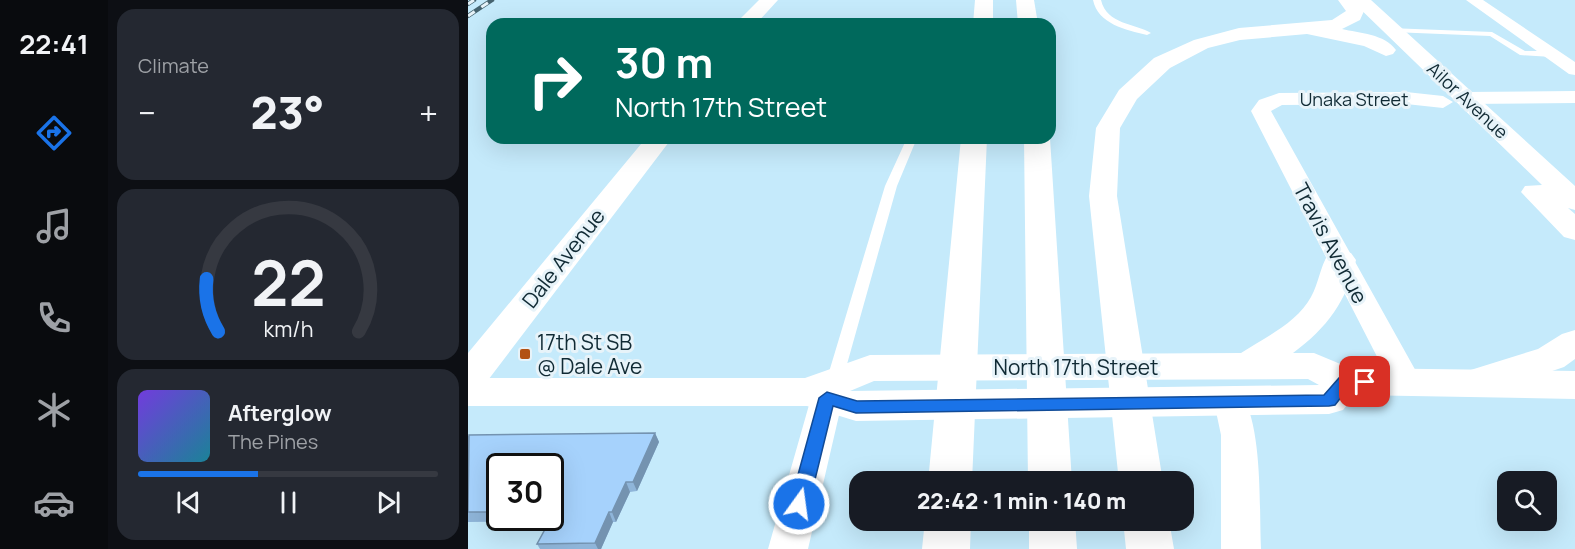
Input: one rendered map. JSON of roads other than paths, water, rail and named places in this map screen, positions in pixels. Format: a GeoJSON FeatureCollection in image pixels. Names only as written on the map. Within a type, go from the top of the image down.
{"type":"FeatureCollection","features":[{"type":"Feature","properties":{"kind":"main road"},"geometry":{"type":"LineString","coordinates":[[747,18],[752,7],[759,0]]}},
{"type":"Feature","properties":{"kind":"main road"},"geometry":{"type":"LineString","coordinates":[[751,18],[769,0]]}},
{"type":"Feature","properties":{"kind":"main road"},"geometry":{"type":"LineString","coordinates":[[983,18],[984,0]]}},
{"type":"Feature","properties":{"kind":"main road"},"geometry":{"type":"LineString","coordinates":[[1025,0],[1027,18]]}},
{"type":"Feature","properties":{"kind":"main road"},"geometry":{"type":"LineString","coordinates":[[1040,18],[1042,0]]}},
{"type":"Feature","properties":{"kind":"main road"},"geometry":{"type":"LineString","coordinates":[[1140,471],[1103,196],[1108,128],[1127,95],[1162,63],[1201,44],[1239,34],[1336,25],[1353,15],[1355,11],[1347,0]]}},
{"type":"Feature","properties":{"kind":"main road","name":"Ailor Avenue"},"geometry":{"type":"LineString","coordinates":[[1360,0],[1389,40],[1454,100],[1575,201]]}},
{"type":"Feature","properties":{"kind":"main road"},"geometry":{"type":"LineString","coordinates":[[1285,30],[1340,34],[1370,41],[1389,40]]}},
{"type":"Feature","properties":{"kind":"main road","name":"Ailor Avenue"},"geometry":{"type":"LineString","coordinates":[[1454,100],[1575,231]]}},
{"type":"Feature","properties":{"kind":"main road","name":"Dale Avenue"},"geometry":{"type":"LineString","coordinates":[[468,379],[654,144]]}},
{"type":"Feature","properties":{"kind":"main road"},"geometry":{"type":"LineString","coordinates":[[951,471],[974,144]]}},
{"type":"Feature","properties":{"kind":"main road"},"geometry":{"type":"LineString","coordinates":[[1037,144],[1050,471]]}},
{"type":"Feature","properties":{"kind":"main road"},"geometry":{"type":"LineString","coordinates":[[1249,366],[1303,330],[1324,308],[1335,286],[1340,260]]}},
{"type":"Feature","properties":{"kind":"main road"},"geometry":{"type":"LineString","coordinates":[[1475,383],[1551,358],[1575,342]]}},
{"type":"Feature","properties":{"kind":"main road","name":"North 17th Street"},"geometry":{"type":"LineString","coordinates":[[468,392],[823,391],[870,368],[1314,366],[1344,381],[1575,386]]}},
{"type":"Feature","properties":{"kind":"main road","name":"North 17th Street"},"geometry":{"type":"LineString","coordinates":[[823,391],[856,407],[1230,402],[1329,400],[1344,381]]}},
{"type":"Feature","properties":{"kind":"main road"},"geometry":{"type":"LineString","coordinates":[[946,549],[947,531]]}},
{"type":"Feature","properties":{"kind":"main road"},"geometry":{"type":"LineString","coordinates":[[1052,531],[1053,549]]}},
{"type":"Feature","properties":{"kind":"main road"},"geometry":{"type":"LineString","coordinates":[[1148,531],[1150,549]]}},
{"type":"Feature","properties":{"kind":"street"},"geometry":{"type":"LineString","coordinates":[[1473,0],[1575,70]]}},
{"type":"Feature","properties":{"kind":"street","name":"Unaka Street"},"geometry":{"type":"LineString","coordinates":[[1266,104],[1279,99],[1454,100],[1575,97]]}},
{"type":"Feature","properties":{"kind":"street","name":"Travis Avenue"},"geometry":{"type":"LineString","coordinates":[[1266,104],[1261,111],[1266,123],[1406,382]]}},
{"type":"Feature","properties":{"kind":"street"},"geometry":{"type":"LineString","coordinates":[[788,549],[823,391]]}},
{"type":"Feature","properties":{"kind":"street"},"geometry":{"type":"LineString","coordinates":[[1230,402],[1238,435],[1241,549]]}},
{"type":"Feature","properties":{"kind":"lane"},"geometry":{"type":"LineString","coordinates":[[1098,0],[1099,9],[1122,27],[1147,33]]}},
{"type":"Feature","properties":{"kind":"lane"},"geometry":{"type":"LineString","coordinates":[[1389,40],[1492,34],[1523,53],[1552,54]]}},
{"type":"Feature","properties":{"kind":"lane"},"geometry":{"type":"LineString","coordinates":[[823,391],[891,186],[909,144]]}},
{"type":"Feature","properties":{"kind":"railway"},"geometry":{"type":"LineString","coordinates":[[468,4],[474,0]]}},
{"type":"Feature","properties":{"kind":"railway"},"geometry":{"type":"LineString","coordinates":[[468,16],[492,0]]}},
{"type":"Feature","properties":{"kind":"place","name":"17th St SB @ Dale Ave"},"geometry":{"type":"Point","coordinates":[525,354]}}]}
